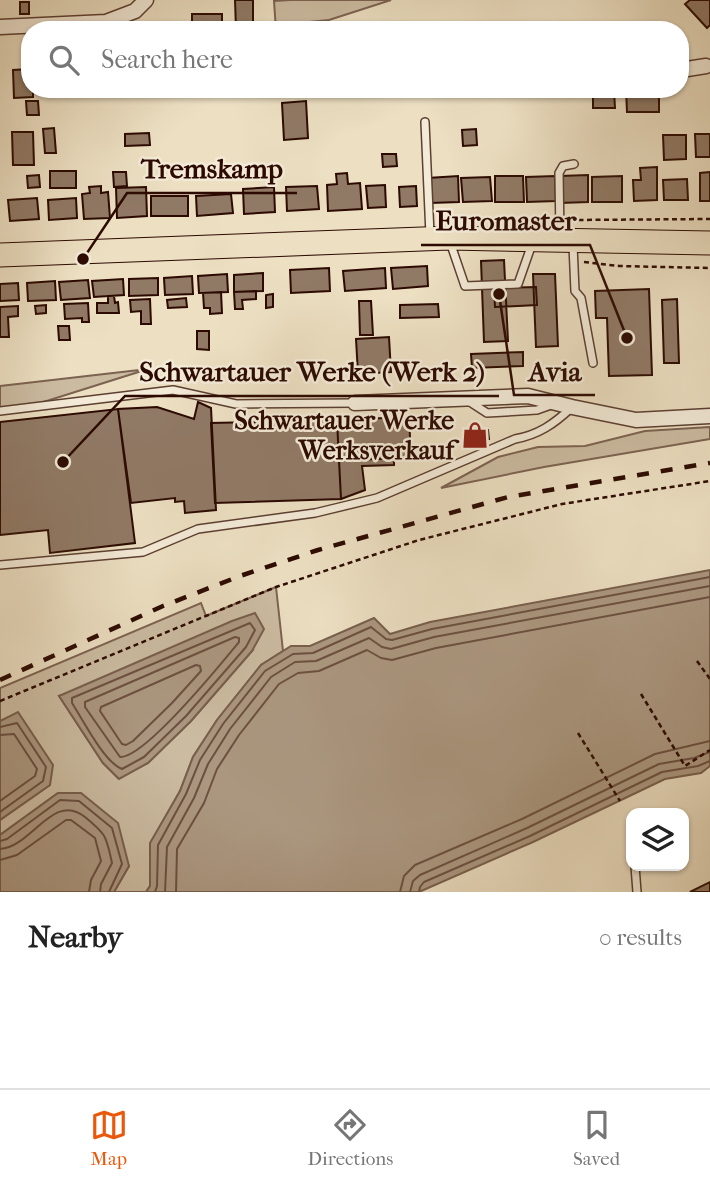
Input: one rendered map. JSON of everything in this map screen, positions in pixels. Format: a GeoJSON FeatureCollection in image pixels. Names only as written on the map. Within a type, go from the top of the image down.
{"type":"FeatureCollection","features":[{"type":"Feature","properties":{"kind":"main road"},"geometry":{"type":"LineString","coordinates":[[0,256],[440,238],[710,243]]}},
{"type":"Feature","properties":{"kind":"street"},"geometry":{"type":"LineString","coordinates":[[109,21],[135,11],[146,0]]}},
{"type":"Feature","properties":{"kind":"street"},"geometry":{"type":"LineString","coordinates":[[0,27],[21,26]]}},
{"type":"Feature","properties":{"kind":"street"},"geometry":{"type":"LineString","coordinates":[[689,69],[709,64]]}},
{"type":"Feature","properties":{"kind":"street"},"geometry":{"type":"LineString","coordinates":[[354,404],[528,396],[636,421],[710,416]]}},
{"type":"Feature","properties":{"kind":"lane"},"geometry":{"type":"LineString","coordinates":[[425,122],[440,238],[465,286],[519,284],[533,239]]}},
{"type":"Feature","properties":{"kind":"lane"},"geometry":{"type":"LineString","coordinates":[[574,164],[563,166],[559,173],[566,241],[575,291],[581,298],[593,363]]}},
{"type":"Feature","properties":{"kind":"lane"},"geometry":{"type":"LineString","coordinates":[[0,411],[173,390],[236,404],[354,404]]}},
{"type":"Feature","properties":{"kind":"lane"},"geometry":{"type":"LineString","coordinates":[[0,565],[143,552],[198,529],[315,513],[377,498],[515,439],[534,436],[572,407]]}},
{"type":"Feature","properties":{"kind":"lane"},"geometry":{"type":"LineString","coordinates":[[635,871],[637,892]]}},
{"type":"Feature","properties":{"kind":"path"},"geometry":{"type":"LineString","coordinates":[[0,701],[276,587],[419,540],[562,504],[710,481]]}},
{"type":"Feature","properties":{"kind":"path"},"geometry":{"type":"LineString","coordinates":[[697,661],[710,679]]}},
{"type":"Feature","properties":{"kind":"path"},"geometry":{"type":"LineString","coordinates":[[640,694],[685,766],[710,750]]}},
{"type":"Feature","properties":{"kind":"path"},"geometry":{"type":"LineString","coordinates":[[578,733],[620,802]]}},
{"type":"Feature","properties":{"kind":"shaded area"},"geometry":{"type":"Polygon","coordinates":[[[391,0],[320,21],[275,21],[274,1],[391,0]]]}},
{"type":"Feature","properties":{"kind":"shaded area"},"geometry":{"type":"Polygon","coordinates":[[[148,369],[34,405],[0,409],[0,386],[148,369]]]}},
{"type":"Feature","properties":{"kind":"shaded area"},"geometry":{"type":"Polygon","coordinates":[[[710,427],[710,439],[544,467],[441,488],[498,457],[538,447],[585,446],[645,431],[710,427]]]}},
{"type":"Feature","properties":{"kind":"shaded area"},"geometry":{"type":"Polygon","coordinates":[[[276,587],[283,651],[261,665],[217,720],[193,757],[180,791],[151,843],[150,886],[146,892],[114,892],[129,866],[58,793],[0,835],[0,820],[50,785],[18,713],[0,721],[0,688],[201,603],[206,616],[276,587]],[[252,651],[59,696],[103,763],[118,778],[148,763],[191,721],[252,651]]]}},
{"type":"Feature","properties":{"kind":"water"},"geometry":{"type":"Polygon","coordinates":[[[710,570],[710,766],[701,773],[665,779],[533,842],[419,892],[146,892],[150,886],[150,843],[180,791],[193,757],[217,720],[261,665],[291,646],[310,646],[374,618],[390,634],[430,622],[710,570]]]}},
{"type":"Feature","properties":{"kind":"water"},"geometry":{"type":"Polygon","coordinates":[[[255,613],[264,629],[252,651],[191,721],[148,763],[119,779],[103,763],[59,696],[255,613]]]}},
{"type":"Feature","properties":{"kind":"water"},"geometry":{"type":"Polygon","coordinates":[[[18,712],[53,765],[50,785],[0,820],[0,721],[18,712]]]}},
{"type":"Feature","properties":{"kind":"water"},"geometry":{"type":"Polygon","coordinates":[[[58,793],[81,793],[118,823],[129,866],[114,892],[0,892],[0,835],[58,793]]]}},
{"type":"Feature","properties":{"kind":"building"},"geometry":{"type":"Polygon","coordinates":[[[235,0],[253,0],[253,21],[236,21],[235,0]]]}},
{"type":"Feature","properties":{"kind":"building"},"geometry":{"type":"Polygon","coordinates":[[[690,0],[710,0],[710,25],[707,28],[685,4],[690,0]]]}},
{"type":"Feature","properties":{"kind":"building"},"geometry":{"type":"Polygon","coordinates":[[[20,2],[29,2],[29,14],[20,14],[20,2]]]}},
{"type":"Feature","properties":{"kind":"building"},"geometry":{"type":"Polygon","coordinates":[[[192,14],[222,14],[222,21],[192,21],[192,14]]]}},
{"type":"Feature","properties":{"kind":"building"},"geometry":{"type":"Polygon","coordinates":[[[13,70],[21,70],[21,98],[14,98],[13,70]]]}},
{"type":"Feature","properties":{"kind":"building"},"geometry":{"type":"Polygon","coordinates":[[[593,98],[614,98],[615,108],[593,108],[593,98]]]}},
{"type":"Feature","properties":{"kind":"building"},"geometry":{"type":"Polygon","coordinates":[[[626,98],[659,98],[659,112],[627,112],[626,98]]]}},
{"type":"Feature","properties":{"kind":"building"},"geometry":{"type":"Polygon","coordinates":[[[26,101],[38,101],[39,115],[27,115],[26,101]]]}},
{"type":"Feature","properties":{"kind":"building"},"geometry":{"type":"Polygon","coordinates":[[[306,101],[308,138],[284,140],[282,103],[306,101]]]}},
{"type":"Feature","properties":{"kind":"building"},"geometry":{"type":"Polygon","coordinates":[[[54,128],[56,153],[45,153],[43,129],[54,128]]]}},
{"type":"Feature","properties":{"kind":"building"},"geometry":{"type":"Polygon","coordinates":[[[476,129],[477,145],[463,146],[462,130],[476,129]]]}},
{"type":"Feature","properties":{"kind":"building"},"geometry":{"type":"Polygon","coordinates":[[[12,132],[33,132],[34,165],[13,165],[12,132]]]}},
{"type":"Feature","properties":{"kind":"building"},"geometry":{"type":"Polygon","coordinates":[[[149,133],[150,145],[125,146],[125,134],[149,133]]]}},
{"type":"Feature","properties":{"kind":"building"},"geometry":{"type":"Polygon","coordinates":[[[695,134],[710,134],[710,157],[696,157],[695,134]]]}},
{"type":"Feature","properties":{"kind":"building"},"geometry":{"type":"Polygon","coordinates":[[[663,135],[686,135],[686,159],[664,160],[663,135]]]}},
{"type":"Feature","properties":{"kind":"building"},"geometry":{"type":"Polygon","coordinates":[[[382,154],[396,154],[397,166],[383,167],[382,154]]]}},
{"type":"Feature","properties":{"kind":"building"},"geometry":{"type":"Polygon","coordinates":[[[657,167],[657,200],[634,201],[633,180],[641,180],[640,168],[657,167]]]}},
{"type":"Feature","properties":{"kind":"building"},"geometry":{"type":"Polygon","coordinates":[[[50,171],[76,171],[76,188],[50,188],[50,171]]]}},
{"type":"Feature","properties":{"kind":"building"},"geometry":{"type":"Polygon","coordinates":[[[113,172],[126,172],[127,186],[114,187],[113,172]]]}},
{"type":"Feature","properties":{"kind":"building"},"geometry":{"type":"Polygon","coordinates":[[[710,172],[710,201],[700,201],[700,173],[710,172]]]}},
{"type":"Feature","properties":{"kind":"building"},"geometry":{"type":"Polygon","coordinates":[[[347,173],[348,184],[360,183],[362,209],[328,211],[327,185],[337,184],[336,174],[347,173]]]}},
{"type":"Feature","properties":{"kind":"building"},"geometry":{"type":"Polygon","coordinates":[[[39,175],[40,187],[28,188],[27,176],[39,175]]]}},
{"type":"Feature","properties":{"kind":"building"},"geometry":{"type":"Polygon","coordinates":[[[588,175],[588,202],[560,203],[560,176],[588,175]]]}},
{"type":"Feature","properties":{"kind":"building"},"geometry":{"type":"Polygon","coordinates":[[[458,176],[459,202],[430,203],[428,178],[458,176]]]}},
{"type":"Feature","properties":{"kind":"building"},"geometry":{"type":"Polygon","coordinates":[[[495,176],[523,176],[524,202],[495,202],[495,176]]]}},
{"type":"Feature","properties":{"kind":"building"},"geometry":{"type":"Polygon","coordinates":[[[555,176],[556,201],[527,202],[526,177],[555,176]]]}},
{"type":"Feature","properties":{"kind":"building"},"geometry":{"type":"Polygon","coordinates":[[[622,176],[622,202],[592,202],[592,177],[622,176]]]}},
{"type":"Feature","properties":{"kind":"building"},"geometry":{"type":"Polygon","coordinates":[[[490,177],[492,201],[463,202],[461,178],[490,177]]]}},
{"type":"Feature","properties":{"kind":"building"},"geometry":{"type":"Polygon","coordinates":[[[687,179],[688,200],[664,200],[663,180],[687,179]]]}},
{"type":"Feature","properties":{"kind":"building"},"geometry":{"type":"Polygon","coordinates":[[[385,185],[386,207],[368,208],[366,186],[385,185]]]}},
{"type":"Feature","properties":{"kind":"building"},"geometry":{"type":"Polygon","coordinates":[[[101,186],[101,193],[108,192],[110,218],[84,219],[82,194],[90,193],[89,187],[101,186]]]}},
{"type":"Feature","properties":{"kind":"building"},"geometry":{"type":"Polygon","coordinates":[[[317,186],[319,209],[287,211],[286,187],[317,186]]]}},
{"type":"Feature","properties":{"kind":"building"},"geometry":{"type":"Polygon","coordinates":[[[416,186],[417,206],[400,207],[399,187],[416,186]]]}},
{"type":"Feature","properties":{"kind":"building"},"geometry":{"type":"Polygon","coordinates":[[[146,187],[147,216],[117,218],[116,188],[146,187]]]}},
{"type":"Feature","properties":{"kind":"building"},"geometry":{"type":"Polygon","coordinates":[[[274,187],[275,212],[244,214],[243,189],[274,187]]]}},
{"type":"Feature","properties":{"kind":"building"},"geometry":{"type":"Polygon","coordinates":[[[231,194],[233,213],[197,216],[196,196],[231,194]]]}},
{"type":"Feature","properties":{"kind":"building"},"geometry":{"type":"Polygon","coordinates":[[[151,196],[188,196],[188,216],[151,216],[151,196]]]}},
{"type":"Feature","properties":{"kind":"building"},"geometry":{"type":"Polygon","coordinates":[[[37,198],[39,219],[10,221],[8,200],[37,198]]]}},
{"type":"Feature","properties":{"kind":"building"},"geometry":{"type":"Polygon","coordinates":[[[76,198],[77,218],[49,220],[48,200],[76,198]]]}},
{"type":"Feature","properties":{"kind":"building"},"geometry":{"type":"Polygon","coordinates":[[[504,260],[508,341],[484,342],[481,261],[504,260]]]}},
{"type":"Feature","properties":{"kind":"building"},"geometry":{"type":"Polygon","coordinates":[[[427,266],[428,286],[393,289],[391,268],[427,266]]]}},
{"type":"Feature","properties":{"kind":"building"},"geometry":{"type":"Polygon","coordinates":[[[329,268],[330,291],[291,293],[290,270],[329,268]]]}},
{"type":"Feature","properties":{"kind":"building"},"geometry":{"type":"Polygon","coordinates":[[[385,268],[386,288],[345,291],[343,271],[385,268]]]}},
{"type":"Feature","properties":{"kind":"building"},"geometry":{"type":"Polygon","coordinates":[[[263,273],[263,291],[234,292],[234,275],[263,273]]]}},
{"type":"Feature","properties":{"kind":"building"},"geometry":{"type":"Polygon","coordinates":[[[227,274],[228,292],[199,293],[198,276],[227,274]]]}},
{"type":"Feature","properties":{"kind":"building"},"geometry":{"type":"Polygon","coordinates":[[[533,274],[555,274],[558,346],[536,347],[533,274]]]}},
{"type":"Feature","properties":{"kind":"building"},"geometry":{"type":"Polygon","coordinates":[[[192,276],[193,294],[165,295],[164,278],[192,276]]]}},
{"type":"Feature","properties":{"kind":"building"},"geometry":{"type":"Polygon","coordinates":[[[158,278],[158,295],[129,296],[129,279],[158,278]]]}},
{"type":"Feature","properties":{"kind":"building"},"geometry":{"type":"Polygon","coordinates":[[[123,279],[124,295],[94,297],[92,281],[123,279]]]}},
{"type":"Feature","properties":{"kind":"building"},"geometry":{"type":"Polygon","coordinates":[[[88,280],[90,298],[61,300],[59,282],[88,280]]]}},
{"type":"Feature","properties":{"kind":"building"},"geometry":{"type":"Polygon","coordinates":[[[55,281],[56,300],[28,301],[27,283],[55,281]]]}},
{"type":"Feature","properties":{"kind":"building"},"geometry":{"type":"Polygon","coordinates":[[[18,283],[19,300],[0,301],[0,284],[18,283]]]}},
{"type":"Feature","properties":{"kind":"building"},"geometry":{"type":"Polygon","coordinates":[[[536,287],[537,305],[495,307],[494,288],[536,287]]]}},
{"type":"Feature","properties":{"kind":"building"},"geometry":{"type":"Polygon","coordinates":[[[649,289],[652,375],[609,376],[607,318],[596,318],[595,291],[649,289]]]}},
{"type":"Feature","properties":{"kind":"building"},"geometry":{"type":"Polygon","coordinates":[[[256,291],[256,299],[242,300],[243,309],[235,309],[234,292],[256,291]]]}},
{"type":"Feature","properties":{"kind":"building"},"geometry":{"type":"Polygon","coordinates":[[[221,292],[222,313],[210,314],[210,308],[204,308],[203,293],[221,292]]]}},
{"type":"Feature","properties":{"kind":"building"},"geometry":{"type":"Polygon","coordinates":[[[273,294],[273,307],[266,308],[266,295],[273,294]]]}},
{"type":"Feature","properties":{"kind":"building"},"geometry":{"type":"Polygon","coordinates":[[[108,296],[114,296],[115,303],[118,302],[119,313],[97,313],[97,303],[108,303],[108,296]]]}},
{"type":"Feature","properties":{"kind":"building"},"geometry":{"type":"Polygon","coordinates":[[[186,298],[187,307],[168,308],[167,300],[186,298]]]}},
{"type":"Feature","properties":{"kind":"building"},"geometry":{"type":"Polygon","coordinates":[[[150,299],[151,324],[141,324],[141,311],[131,312],[130,300],[150,299]]]}},
{"type":"Feature","properties":{"kind":"building"},"geometry":{"type":"Polygon","coordinates":[[[677,299],[679,363],[664,363],[662,300],[677,299]]]}},
{"type":"Feature","properties":{"kind":"building"},"geometry":{"type":"Polygon","coordinates":[[[359,301],[371,301],[373,335],[360,335],[359,301]]]}},
{"type":"Feature","properties":{"kind":"building"},"geometry":{"type":"Polygon","coordinates":[[[88,303],[89,322],[82,322],[82,318],[65,319],[64,304],[88,303]]]}},
{"type":"Feature","properties":{"kind":"building"},"geometry":{"type":"Polygon","coordinates":[[[438,304],[439,317],[400,318],[400,305],[438,304]]]}},
{"type":"Feature","properties":{"kind":"building"},"geometry":{"type":"Polygon","coordinates":[[[46,305],[46,313],[36,314],[35,306],[46,305]]]}},
{"type":"Feature","properties":{"kind":"building"},"geometry":{"type":"Polygon","coordinates":[[[18,306],[18,316],[8,317],[9,337],[0,337],[0,307],[18,306]]]}},
{"type":"Feature","properties":{"kind":"building"},"geometry":{"type":"Polygon","coordinates":[[[58,326],[69,326],[70,340],[59,340],[58,326]]]}},
{"type":"Feature","properties":{"kind":"building"},"geometry":{"type":"Polygon","coordinates":[[[197,331],[209,331],[209,350],[197,349],[197,331]]]}},
{"type":"Feature","properties":{"kind":"building"},"geometry":{"type":"Polygon","coordinates":[[[389,337],[391,372],[358,374],[356,339],[389,337]]]}},
{"type":"Feature","properties":{"kind":"building"},"geometry":{"type":"Polygon","coordinates":[[[523,352],[523,366],[472,368],[471,354],[523,352]]]}},
{"type":"Feature","properties":{"kind":"building"},"geometry":{"type":"Polygon","coordinates":[[[198,402],[211,408],[216,510],[185,513],[184,501],[175,502],[175,498],[131,503],[118,409],[157,407],[194,419],[198,402]]]}},
{"type":"Feature","properties":{"kind":"building"},"geometry":{"type":"Polygon","coordinates":[[[118,409],[135,543],[50,553],[48,530],[0,535],[0,422],[118,409]]]}},
{"type":"Feature","properties":{"kind":"building"},"geometry":{"type":"Polygon","coordinates":[[[409,417],[411,457],[339,461],[337,420],[409,417]]]}},
{"type":"Feature","properties":{"kind":"building"},"geometry":{"type":"Polygon","coordinates":[[[337,420],[341,499],[215,503],[211,423],[337,420]]]}},
{"type":"Feature","properties":{"kind":"building"},"geometry":{"type":"Polygon","coordinates":[[[488,430],[489,439],[464,440],[463,431],[488,430]]]}},
{"type":"Feature","properties":{"kind":"building"},"geometry":{"type":"Polygon","coordinates":[[[394,458],[394,465],[362,466],[365,490],[341,499],[339,461],[394,458]]]}},
{"type":"Feature","properties":{"kind":"building"},"geometry":{"type":"Polygon","coordinates":[[[710,882],[710,892],[690,892],[710,882]]]}},
{"type":"Feature","properties":{"kind":"railway"},"geometry":{"type":"LineString","coordinates":[[0,680],[163,606],[318,550],[508,497],[710,463]]}},
{"type":"Feature","properties":{"kind":"place","name":"Tremskamp"},"geometry":{"type":"Point","coordinates":[83,259]}},
{"type":"Feature","properties":{"kind":"place","name":"Avia"},"geometry":{"type":"Point","coordinates":[499,294]}},
{"type":"Feature","properties":{"kind":"place","name":"Euromaster"},"geometry":{"type":"Point","coordinates":[627,338]}},
{"type":"Feature","properties":{"kind":"place","name":"Schwartauer Werke Werksverkauf"},"geometry":{"type":"Point","coordinates":[475,435]}},
{"type":"Feature","properties":{"kind":"place","name":"Schwartauer Werke (Werk 2)"},"geometry":{"type":"Point","coordinates":[63,462]}}]}
